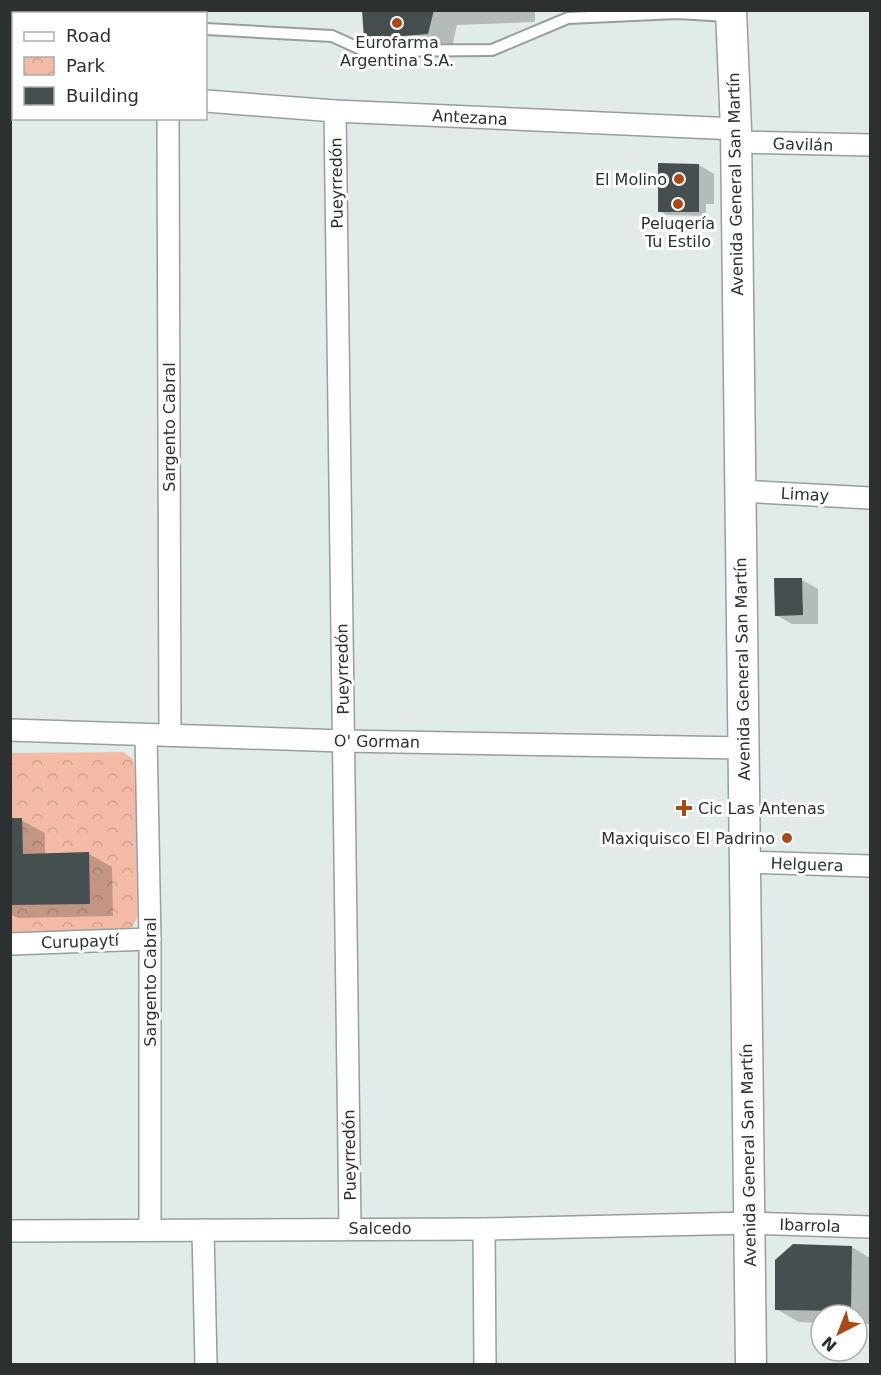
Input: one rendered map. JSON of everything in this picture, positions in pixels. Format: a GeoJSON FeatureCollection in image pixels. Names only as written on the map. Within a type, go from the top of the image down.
{"type":"FeatureCollection","features":[{"type":"Feature","properties":{"kind":"main road","name":"Avenida General San Martín"},"geometry":{"type":"LineString","coordinates":[[731,13],[736,135],[751,1365]]}},
{"type":"Feature","properties":{"kind":"street","name":"Antezana"},"geometry":{"type":"LineString","coordinates":[[207,101],[736,135]]}},
{"type":"Feature","properties":{"kind":"street","name":"Pueyrredón"},"geometry":{"type":"LineString","coordinates":[[335,111],[350,1228]]}},
{"type":"Feature","properties":{"kind":"street","name":"Sargento Cabral"},"geometry":{"type":"LineString","coordinates":[[168,120],[170,735]]}},
{"type":"Feature","properties":{"kind":"street","name":"Gavilán"},"geometry":{"type":"LineString","coordinates":[[736,135],[870,146]]}},
{"type":"Feature","properties":{"kind":"street","name":"Limay"},"geometry":{"type":"LineString","coordinates":[[739,491],[870,498]]}},
{"type":"Feature","properties":{"kind":"street","name":"O' Gorman"},"geometry":{"type":"LineString","coordinates":[[10,730],[343,741],[744,748]]}},
{"type":"Feature","properties":{"kind":"street","name":"Sargento Cabral"},"geometry":{"type":"LineString","coordinates":[[146,735],[150,939],[150,1230]]}},
{"type":"Feature","properties":{"kind":"street","name":"Helguera"},"geometry":{"type":"LineString","coordinates":[[744,862],[870,866]]}},
{"type":"Feature","properties":{"kind":"street","name":"Curupaytí"},"geometry":{"type":"LineString","coordinates":[[10,944],[150,939]]}},
{"type":"Feature","properties":{"kind":"street","name":"Salcedo"},"geometry":{"type":"LineString","coordinates":[[10,1230],[484,1229],[750,1223]]}},
{"type":"Feature","properties":{"kind":"street","name":"Ibarrola"},"geometry":{"type":"LineString","coordinates":[[750,1223],[870,1227]]}},
{"type":"Feature","properties":{"kind":"street"},"geometry":{"type":"LineString","coordinates":[[484,1229],[485,1365]]}},
{"type":"Feature","properties":{"kind":"street"},"geometry":{"type":"LineString","coordinates":[[203,1230],[206,1365]]}},
{"type":"Feature","properties":{"kind":"lane"},"geometry":{"type":"LineString","coordinates":[[207,29],[332,36],[366,51],[492,50],[568,18],[731,13]]}},
{"type":"Feature","properties":{"kind":"green space"},"geometry":{"type":"Polygon","coordinates":[[[10,11],[53,11],[12,12],[12,70],[10,70],[10,11]]]}},
{"type":"Feature","properties":{"kind":"green space"},"geometry":{"type":"Polygon","coordinates":[[[123,752],[133,759],[136,779],[137,917],[133,926],[126,931],[11,935],[10,753],[123,752]]]}},
{"type":"Feature","properties":{"kind":"building","name":"Eurofarma Argentina S.A."},"geometry":{"type":"Polygon","coordinates":[[[362,10],[434,10],[428,34],[364,39],[362,10]]]}},
{"type":"Feature","properties":{"kind":"building","name":"El Molino"},"geometry":{"type":"Polygon","coordinates":[[[658,163],[699,164],[699,212],[658,212],[658,163]]]}},
{"type":"Feature","properties":{"kind":"building"},"geometry":{"type":"Polygon","coordinates":[[[774,578],[802,578],[803,615],[775,616],[774,578]]]}},
{"type":"Feature","properties":{"kind":"building"},"geometry":{"type":"Polygon","coordinates":[[[10,818],[22,818],[23,854],[89,852],[90,904],[10,905],[10,818]]]}},
{"type":"Feature","properties":{"kind":"building"},"geometry":{"type":"Polygon","coordinates":[[[793,1244],[852,1246],[851,1303],[809,1303],[809,1310],[775,1310],[775,1260],[793,1244]]]}},
{"type":"Feature","properties":{"kind":"place","name":"Eurofarma Argentina S.A."},"geometry":{"type":"Point","coordinates":[397,23]}},
{"type":"Feature","properties":{"kind":"place","name":"El Molino"},"geometry":{"type":"Point","coordinates":[679,179]}},
{"type":"Feature","properties":{"kind":"place","name":"Peluqería Tu Estilo"},"geometry":{"type":"Point","coordinates":[678,204]}},
{"type":"Feature","properties":{"kind":"place","name":"Cic Las Antenas"},"geometry":{"type":"Point","coordinates":[684,808]}},
{"type":"Feature","properties":{"kind":"place","name":"Maxiquisco El Padrino"},"geometry":{"type":"Point","coordinates":[787,838]}}]}
